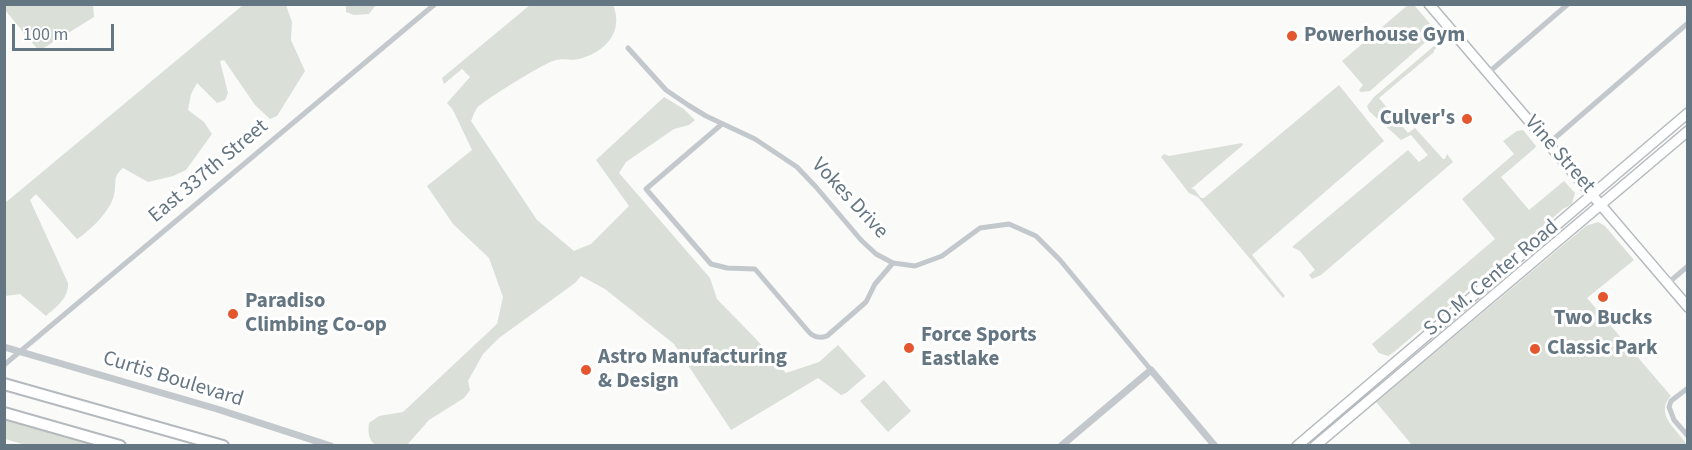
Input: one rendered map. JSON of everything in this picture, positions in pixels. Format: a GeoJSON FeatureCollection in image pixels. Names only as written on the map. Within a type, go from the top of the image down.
{"type":"FeatureCollection","features":[{"type":"Feature","properties":{"kind":"highway"},"geometry":{"type":"LineString","coordinates":[[8,385],[223,446]]}},
{"type":"Feature","properties":{"kind":"highway"},"geometry":{"type":"LineString","coordinates":[[4,412],[120,446]]}},
{"type":"Feature","properties":{"kind":"main road","name":"Vine Street"},"geometry":{"type":"LineString","coordinates":[[1429,4],[1688,307]]}},
{"type":"Feature","properties":{"kind":"main road","name":"S.O.M. Center Road"},"geometry":{"type":"LineString","coordinates":[[1297,446],[1688,113]]}},
{"type":"Feature","properties":{"kind":"main road","name":"S.O.M. Center Road"},"geometry":{"type":"LineString","coordinates":[[1315,446],[1688,131]]}},
{"type":"Feature","properties":{"kind":"street","name":"East 337th Street"},"geometry":{"type":"LineString","coordinates":[[4,365],[435,4]]}},
{"type":"Feature","properties":{"kind":"street"},"geometry":{"type":"LineString","coordinates":[[1488,73],[1568,4]]}},
{"type":"Feature","properties":{"kind":"street"},"geometry":{"type":"LineString","coordinates":[[1549,143],[1688,23]]}},
{"type":"Feature","properties":{"kind":"street","name":"Vokes Drive"},"geometry":{"type":"LineString","coordinates":[[628,48],[666,90],[690,107],[755,139],[797,167],[861,240],[876,254],[893,263],[915,266],[942,256],[980,228],[1009,224],[1036,236],[1060,260],[1151,370]]}},
{"type":"Feature","properties":{"kind":"street"},"geometry":{"type":"LineString","coordinates":[[722,124],[646,189],[711,264],[728,268],[755,269],[808,331],[813,336],[821,338],[827,336],[866,302],[875,284],[893,263]]}},
{"type":"Feature","properties":{"kind":"street"},"geometry":{"type":"LineString","coordinates":[[1668,283],[1688,266]]}},
{"type":"Feature","properties":{"kind":"street","name":"Curtis Boulevard"},"geometry":{"type":"LineString","coordinates":[[4,347],[331,446]]}},
{"type":"Feature","properties":{"kind":"street"},"geometry":{"type":"LineString","coordinates":[[1061,446],[1151,370],[1215,446]]}},
{"type":"Feature","properties":{"kind":"street"},"geometry":{"type":"LineString","coordinates":[[1688,388],[1671,401],[1669,407],[1670,414],[1688,436]]}},
{"type":"Feature","properties":{"kind":"shaded area"},"geometry":{"type":"Polygon","coordinates":[[[346,4],[376,5],[369,14],[354,15],[346,12],[346,4]]]}},
{"type":"Feature","properties":{"kind":"shaded area"},"geometry":{"type":"Polygon","coordinates":[[[4,5],[93,5],[94,17],[39,51],[5,10],[4,5]]]}},
{"type":"Feature","properties":{"kind":"shaded area"},"geometry":{"type":"Polygon","coordinates":[[[243,5],[286,5],[292,22],[291,40],[305,71],[277,116],[270,119],[255,105],[224,60],[220,61],[228,93],[225,100],[217,103],[197,83],[191,94],[188,110],[204,122],[212,134],[186,170],[173,176],[148,182],[123,168],[116,177],[114,195],[109,207],[94,226],[77,239],[36,194],[30,200],[68,283],[68,288],[61,302],[46,316],[20,294],[5,296],[5,203],[243,5]]]}},
{"type":"Feature","properties":{"kind":"shaded area"},"geometry":{"type":"Polygon","coordinates":[[[530,5],[613,5],[616,14],[614,32],[605,46],[589,56],[573,60],[556,60],[541,67],[482,104],[471,121],[537,220],[574,251],[591,244],[629,206],[596,160],[664,97],[684,109],[695,120],[689,125],[674,129],[626,162],[619,173],[710,278],[717,299],[786,373],[819,362],[838,345],[866,376],[841,395],[818,378],[731,430],[674,344],[605,289],[581,276],[575,283],[499,338],[483,354],[468,381],[470,390],[464,398],[429,420],[407,445],[376,445],[371,441],[369,423],[379,416],[403,412],[497,324],[503,297],[489,258],[453,224],[427,186],[472,150],[453,110],[447,103],[470,77],[462,69],[444,84],[442,78],[530,5]]]}},
{"type":"Feature","properties":{"kind":"shaded area"},"geometry":{"type":"Polygon","coordinates":[[[1408,5],[1414,5],[1437,32],[1370,91],[1361,92],[1359,90],[1363,85],[1342,61],[1408,5]]]}},
{"type":"Feature","properties":{"kind":"shaded area"},"geometry":{"type":"Polygon","coordinates":[[[1441,40],[1443,43],[1434,52],[1379,98],[1408,133],[1415,128],[1443,159],[1447,154],[1453,162],[1321,275],[1312,279],[1309,275],[1315,270],[1300,251],[1292,247],[1408,150],[1419,162],[1428,155],[1411,135],[1401,140],[1369,111],[1367,106],[1374,97],[1441,40]]]}},
{"type":"Feature","properties":{"kind":"shaded area"},"geometry":{"type":"Polygon","coordinates":[[[1339,85],[1384,141],[1252,255],[1285,296],[1283,298],[1198,197],[1189,193],[1161,157],[1164,154],[1169,156],[1242,143],[1243,145],[1191,189],[1204,198],[1339,85]]]}},
{"type":"Feature","properties":{"kind":"shaded area"},"geometry":{"type":"Polygon","coordinates":[[[1523,130],[1536,146],[1501,177],[1529,210],[1564,181],[1575,193],[1572,204],[1563,209],[1394,352],[1388,356],[1379,353],[1372,344],[1495,239],[1462,199],[1514,154],[1503,141],[1517,131],[1523,130]]]}},
{"type":"Feature","properties":{"kind":"shaded area","name":"Classic Park"},"geometry":{"type":"Polygon","coordinates":[[[1598,222],[1605,226],[1634,260],[1587,298],[1671,396],[1666,403],[1666,416],[1687,445],[1412,445],[1376,402],[1586,226],[1598,222]]]}},
{"type":"Feature","properties":{"kind":"shaded area"},"geometry":{"type":"Polygon","coordinates":[[[884,380],[911,411],[888,432],[860,401],[884,380]]]}},
{"type":"Feature","properties":{"kind":"shaded area"},"geometry":{"type":"Polygon","coordinates":[[[4,417],[106,445],[26,445],[5,439],[4,417]]]}},
{"type":"Feature","properties":{"kind":"place","name":"Powerhouse Gym"},"geometry":{"type":"Point","coordinates":[1292,36]}},
{"type":"Feature","properties":{"kind":"place","name":"Culver's"},"geometry":{"type":"Point","coordinates":[1467,119]}},
{"type":"Feature","properties":{"kind":"place","name":"Two Bucks"},"geometry":{"type":"Point","coordinates":[1603,297]}},
{"type":"Feature","properties":{"kind":"place","name":"Paradiso Climbing Co-op"},"geometry":{"type":"Point","coordinates":[233,314]}},
{"type":"Feature","properties":{"kind":"place","name":"Force Sports Eastlake"},"geometry":{"type":"Point","coordinates":[909,348]}},
{"type":"Feature","properties":{"kind":"place","name":"Classic Park"},"geometry":{"type":"Point","coordinates":[1535,349]}},
{"type":"Feature","properties":{"kind":"place","name":"Astro Manufacturing & Design"},"geometry":{"type":"Point","coordinates":[586,370]}}]}
